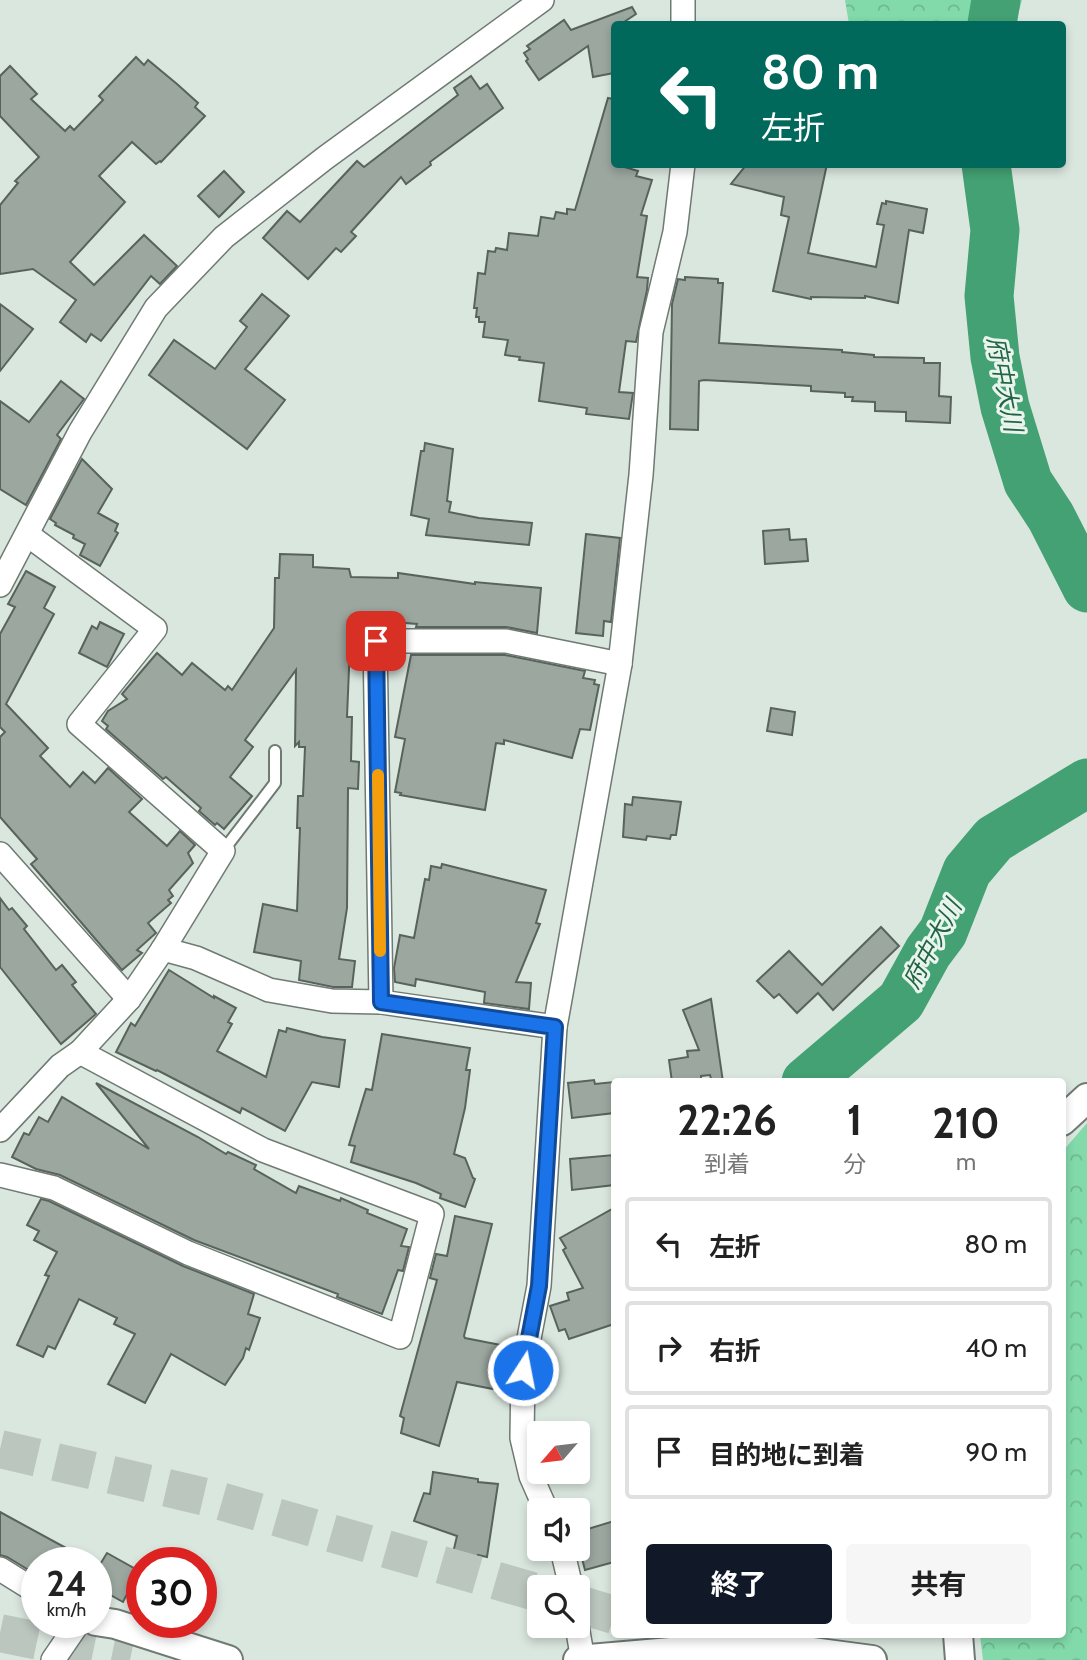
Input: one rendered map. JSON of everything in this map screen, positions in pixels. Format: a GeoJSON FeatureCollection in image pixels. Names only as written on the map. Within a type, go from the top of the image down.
{"type":"FeatureCollection","features":[{"type":"Feature","properties":{"kind":"street"},"geometry":{"type":"LineString","coordinates":[[0,585],[80,432],[164,299],[224,237],[325,158],[542,0]]}},
{"type":"Feature","properties":{"kind":"street"},"geometry":{"type":"LineString","coordinates":[[683,0],[683,21]]}},
{"type":"Feature","properties":{"kind":"street"},"geometry":{"type":"LineString","coordinates":[[541,1498],[531,1476],[522,1438],[523,1370],[539,1286],[555,1027],[620,664],[640,475],[651,332],[675,232],[683,168]]}},
{"type":"Feature","properties":{"kind":"street"},"geometry":{"type":"LineString","coordinates":[[0,1130],[60,1066],[80,1052],[129,999],[223,851],[79,724],[155,629],[28,535]]}},
{"type":"Feature","properties":{"kind":"street"},"geometry":{"type":"LineString","coordinates":[[381,1002],[376,641],[506,641],[620,664]]}},
{"type":"Feature","properties":{"kind":"street"},"geometry":{"type":"LineString","coordinates":[[0,854],[129,999]]}},
{"type":"Feature","properties":{"kind":"street"},"geometry":{"type":"LineString","coordinates":[[163,949],[196,958],[269,990],[332,1002],[381,1002],[555,1027]]}},
{"type":"Feature","properties":{"kind":"street"},"geometry":{"type":"LineString","coordinates":[[0,1175],[54,1188],[188,1253],[400,1338],[432,1214],[263,1150],[80,1052]]}},
{"type":"Feature","properties":{"kind":"street"},"geometry":{"type":"LineString","coordinates":[[1066,1117],[1087,1098]]}},
{"type":"Feature","properties":{"kind":"street"},"geometry":{"type":"LineString","coordinates":[[0,1569],[21,1582]]}},
{"type":"Feature","properties":{"kind":"street"},"geometry":{"type":"LineString","coordinates":[[112,1624],[228,1660]]}},
{"type":"Feature","properties":{"kind":"street"},"geometry":{"type":"LineString","coordinates":[[53,1660],[68,1638]]}},
{"type":"Feature","properties":{"kind":"street"},"geometry":{"type":"LineString","coordinates":[[578,1638],[581,1660],[729,1647],[789,1649],[868,1659]]}},
{"type":"Feature","properties":{"kind":"street"},"geometry":{"type":"LineString","coordinates":[[958,1638],[960,1660]]}},
{"type":"Feature","properties":{"kind":"lane"},"geometry":{"type":"LineString","coordinates":[[223,851],[275,783],[275,751]]}},
{"type":"Feature","properties":{"kind":"green space"},"geometry":{"type":"Polygon","coordinates":[[[845,0],[1022,0],[1016,21],[848,21],[845,0]]]}},
{"type":"Feature","properties":{"kind":"green space"},"geometry":{"type":"Polygon","coordinates":[[[1087,1123],[1087,1660],[983,1660],[980,1638],[1066,1638],[1066,1147],[1087,1123]]]}},
{"type":"Feature","properties":{"kind":"building"},"geometry":{"type":"Polygon","coordinates":[[[632,7],[636,14],[626,21],[611,21],[611,74],[593,77],[588,46],[539,80],[526,61],[528,59],[524,53],[530,49],[527,46],[564,20],[571,30],[632,7]]]}},
{"type":"Feature","properties":{"kind":"building"},"geometry":{"type":"Polygon","coordinates":[[[136,57],[144,65],[148,60],[177,84],[198,103],[195,107],[205,116],[161,162],[156,164],[132,142],[99,176],[125,202],[70,262],[94,285],[144,235],[177,266],[160,284],[151,276],[101,341],[91,334],[86,342],[60,322],[76,300],[33,269],[0,274],[0,205],[18,183],[15,181],[39,157],[0,116],[0,76],[10,66],[37,94],[31,99],[65,131],[70,126],[74,130],[103,100],[99,96],[136,57]]]}},
{"type":"Feature","properties":{"kind":"building"},"geometry":{"type":"Polygon","coordinates":[[[471,76],[480,89],[487,84],[503,108],[430,162],[431,165],[406,184],[401,177],[351,232],[356,236],[341,252],[336,248],[308,279],[263,238],[287,211],[300,222],[357,161],[364,167],[458,95],[454,88],[471,76]]]}},
{"type":"Feature","properties":{"kind":"building"},"geometry":{"type":"Polygon","coordinates":[[[608,98],[611,98],[611,168],[638,171],[636,176],[652,180],[641,215],[647,216],[637,277],[648,278],[647,290],[636,342],[626,341],[619,392],[633,393],[629,419],[586,414],[587,408],[539,401],[544,363],[505,355],[508,340],[483,337],[485,322],[479,322],[479,317],[476,317],[477,308],[474,308],[478,273],[485,274],[488,251],[495,252],[496,248],[507,250],[509,233],[538,236],[541,217],[554,219],[556,212],[567,214],[567,209],[575,210],[608,98]]]}},
{"type":"Feature","properties":{"kind":"building"},"geometry":{"type":"Polygon","coordinates":[[[744,168],[826,168],[808,253],[876,267],[884,225],[877,224],[882,203],[886,204],[886,201],[927,209],[923,233],[909,230],[898,303],[865,296],[811,299],[773,291],[789,217],[781,215],[784,197],[731,184],[744,168]]]}},
{"type":"Feature","properties":{"kind":"building"},"geometry":{"type":"Polygon","coordinates":[[[224,171],[244,192],[219,217],[198,196],[224,171]]]}},
{"type":"Feature","properties":{"kind":"building"},"geometry":{"type":"Polygon","coordinates":[[[685,277],[718,279],[718,283],[723,283],[719,343],[842,350],[874,357],[924,358],[924,363],[940,363],[939,396],[951,397],[950,423],[906,421],[906,412],[875,411],[875,402],[852,401],[853,397],[845,397],[845,393],[811,391],[811,386],[704,380],[699,381],[698,430],[670,429],[672,304],[678,279],[685,280],[685,277]]]}},
{"type":"Feature","properties":{"kind":"building"},"geometry":{"type":"Polygon","coordinates":[[[262,294],[289,316],[245,369],[285,400],[247,449],[149,375],[174,340],[215,369],[247,327],[240,321],[262,294]]]}},
{"type":"Feature","properties":{"kind":"building"},"geometry":{"type":"Polygon","coordinates":[[[0,304],[33,329],[0,371],[0,304]]]}},
{"type":"Feature","properties":{"kind":"building"},"geometry":{"type":"Polygon","coordinates":[[[61,381],[84,399],[57,435],[61,439],[26,505],[0,489],[0,401],[29,422],[61,381]]]}},
{"type":"Feature","properties":{"kind":"building"},"geometry":{"type":"Polygon","coordinates":[[[425,443],[453,449],[447,501],[451,502],[449,512],[532,523],[529,545],[426,535],[429,519],[411,515],[421,451],[424,451],[425,443]]]}},
{"type":"Feature","properties":{"kind":"building"},"geometry":{"type":"Polygon","coordinates":[[[82,459],[112,489],[98,513],[118,524],[115,531],[118,533],[100,566],[80,555],[85,544],[50,519],[82,459]]]}},
{"type":"Feature","properties":{"kind":"building"},"geometry":{"type":"Polygon","coordinates":[[[789,529],[790,540],[806,539],[808,561],[765,564],[763,531],[789,529]]]}},
{"type":"Feature","properties":{"kind":"building"},"geometry":{"type":"Polygon","coordinates":[[[586,534],[620,538],[611,622],[604,621],[603,636],[576,633],[586,534]]]}},
{"type":"Feature","properties":{"kind":"building"},"geometry":{"type":"Polygon","coordinates":[[[280,554],[313,555],[313,567],[349,569],[351,577],[398,578],[398,573],[475,584],[541,588],[537,633],[506,627],[416,627],[417,624],[356,619],[356,645],[350,645],[347,717],[352,717],[351,761],[359,762],[358,789],[348,788],[347,908],[339,959],[355,961],[352,987],[333,987],[299,980],[301,961],[254,952],[263,904],[297,911],[300,828],[297,828],[298,796],[303,796],[305,747],[299,747],[299,742],[295,746],[296,670],[245,740],[253,747],[230,777],[252,796],[224,829],[217,823],[215,825],[199,811],[201,808],[166,777],[163,779],[106,729],[108,726],[102,721],[108,711],[127,699],[122,694],[157,653],[182,675],[192,663],[225,690],[228,686],[232,690],[274,628],[275,578],[279,578],[280,554]]]}},
{"type":"Feature","properties":{"kind":"building"},"geometry":{"type":"Polygon","coordinates":[[[26,571],[55,587],[44,608],[54,614],[6,704],[48,748],[40,756],[70,787],[83,772],[95,783],[108,768],[142,799],[129,812],[167,846],[180,831],[195,845],[188,853],[193,863],[169,890],[173,896],[168,900],[171,903],[148,923],[156,933],[137,950],[142,953],[122,970],[31,864],[37,859],[0,817],[0,737],[5,732],[0,727],[0,634],[15,607],[8,604],[26,571]]]}},
{"type":"Feature","properties":{"kind":"building"},"geometry":{"type":"Polygon","coordinates":[[[100,622],[124,634],[107,667],[79,653],[92,626],[97,629],[100,622]]]}},
{"type":"Feature","properties":{"kind":"building"},"geometry":{"type":"Polygon","coordinates":[[[411,655],[505,655],[585,671],[583,678],[595,680],[594,684],[599,685],[590,730],[580,729],[572,758],[504,740],[504,744],[496,743],[485,810],[400,795],[401,793],[395,792],[405,739],[395,737],[411,655]]]}},
{"type":"Feature","properties":{"kind":"building"},"geometry":{"type":"Polygon","coordinates":[[[771,708],[795,712],[792,735],[767,731],[771,708]]]}},
{"type":"Feature","properties":{"kind":"building"},"geometry":{"type":"Polygon","coordinates":[[[633,797],[681,802],[676,835],[671,835],[670,839],[647,836],[646,840],[623,837],[625,804],[632,805],[633,797]]]}},
{"type":"Feature","properties":{"kind":"building"},"geometry":{"type":"Polygon","coordinates":[[[442,864],[546,890],[536,923],[540,924],[516,982],[531,983],[529,1009],[484,1003],[485,992],[416,979],[415,986],[395,982],[394,968],[400,935],[414,938],[425,879],[429,880],[431,866],[441,868],[442,864]]]}},
{"type":"Feature","properties":{"kind":"building"},"geometry":{"type":"Polygon","coordinates":[[[0,898],[27,926],[24,929],[56,970],[62,965],[76,982],[72,985],[96,1014],[61,1044],[0,967],[0,898]]]}},
{"type":"Feature","properties":{"kind":"building"},"geometry":{"type":"Polygon","coordinates":[[[881,927],[899,946],[833,1010],[818,993],[797,1013],[779,994],[774,998],[757,981],[789,951],[822,985],[881,927]]]}},
{"type":"Feature","properties":{"kind":"building"},"geometry":{"type":"Polygon","coordinates":[[[169,970],[214,998],[236,1008],[228,1022],[232,1024],[217,1051],[266,1077],[279,1030],[286,1032],[287,1028],[345,1040],[339,1087],[312,1082],[285,1131],[242,1108],[240,1113],[116,1052],[131,1023],[135,1026],[169,970]]]}},
{"type":"Feature","properties":{"kind":"building"},"geometry":{"type":"Polygon","coordinates":[[[711,999],[722,1078],[711,1078],[710,1075],[701,1078],[671,1078],[669,1060],[688,1057],[687,1051],[699,1050],[683,1010],[711,999]]]}},
{"type":"Feature","properties":{"kind":"building"},"geometry":{"type":"Polygon","coordinates":[[[382,1034],[470,1048],[466,1070],[470,1070],[465,1108],[454,1154],[465,1158],[475,1179],[465,1207],[440,1198],[441,1194],[416,1183],[351,1162],[355,1146],[349,1145],[366,1089],[372,1090],[382,1034]]]}},
{"type":"Feature","properties":{"kind":"building"},"geometry":{"type":"Polygon","coordinates":[[[594,1080],[595,1084],[611,1082],[611,1113],[572,1118],[568,1083],[594,1080]]]}},
{"type":"Feature","properties":{"kind":"building"},"geometry":{"type":"Polygon","coordinates":[[[96,1083],[226,1154],[228,1152],[256,1165],[254,1169],[296,1193],[299,1186],[340,1201],[341,1198],[368,1210],[367,1213],[407,1229],[401,1246],[409,1247],[403,1271],[398,1270],[382,1314],[337,1297],[338,1294],[194,1240],[60,1175],[36,1169],[12,1157],[24,1133],[29,1135],[39,1117],[48,1122],[62,1097],[149,1149],[96,1083]]]}},
{"type":"Feature","properties":{"kind":"building"},"geometry":{"type":"Polygon","coordinates":[[[611,1155],[611,1185],[572,1190],[570,1159],[611,1155]]]}},
{"type":"Feature","properties":{"kind":"building"},"geometry":{"type":"Polygon","coordinates":[[[41,1199],[183,1266],[254,1294],[248,1314],[260,1318],[249,1350],[246,1348],[243,1358],[225,1385],[171,1354],[145,1403],[108,1384],[135,1334],[114,1324],[117,1318],[79,1299],[55,1349],[48,1346],[43,1357],[17,1345],[49,1276],[45,1275],[57,1252],[34,1240],[39,1231],[27,1225],[41,1199]]]}},
{"type":"Feature","properties":{"kind":"building"},"geometry":{"type":"Polygon","coordinates":[[[611,1210],[611,1325],[569,1339],[565,1329],[559,1331],[550,1306],[569,1300],[567,1293],[583,1288],[563,1250],[566,1248],[560,1238],[611,1210]]]}},
{"type":"Feature","properties":{"kind":"building"},"geometry":{"type":"Polygon","coordinates":[[[455,1216],[492,1224],[464,1336],[506,1346],[500,1375],[496,1373],[493,1389],[457,1382],[439,1446],[401,1433],[404,1418],[400,1416],[437,1280],[430,1278],[436,1254],[447,1256],[455,1216]]]}},
{"type":"Feature","properties":{"kind":"building"},"geometry":{"type":"Polygon","coordinates":[[[433,1472],[498,1484],[487,1557],[478,1555],[477,1560],[453,1553],[457,1536],[414,1521],[424,1493],[430,1494],[433,1472]]]}},
{"type":"Feature","properties":{"kind":"building"},"geometry":{"type":"Polygon","coordinates":[[[0,1512],[64,1547],[21,1547],[21,1565],[0,1555],[0,1512]]]}},
{"type":"Feature","properties":{"kind":"building"},"geometry":{"type":"Polygon","coordinates":[[[611,1522],[611,1563],[585,1570],[583,1561],[590,1561],[590,1528],[611,1522]]]}},
{"type":"Feature","properties":{"kind":"building"},"geometry":{"type":"Polygon","coordinates":[[[112,1556],[126,1564],[126,1596],[123,1602],[112,1596],[112,1556]]]}},
{"type":"Feature","properties":{"kind":"waterway","name":"府中大川"},"geometry":{"type":"LineString","coordinates":[[992,21],[996,0]]}},
{"type":"Feature","properties":{"kind":"waterway","name":"府中大川"},"geometry":{"type":"LineString","coordinates":[[987,168],[995,230],[989,296],[995,357],[1005,407],[1028,482],[1051,517],[1087,588]]}},
{"type":"Feature","properties":{"kind":"waterway","name":"府中大川"},"geometry":{"type":"LineString","coordinates":[[811,1078],[901,1001],[928,952],[943,932],[967,871],[994,839],[1087,783]]}},
{"type":"Feature","properties":{"kind":"tunnel"},"geometry":{"type":"LineString","coordinates":[[0,1449],[206,1497],[527,1590]]}},
{"type":"Feature","properties":{"kind":"tunnel"},"geometry":{"type":"LineString","coordinates":[[590,1608],[611,1614]]}},
{"type":"Feature","properties":{"kind":"tunnel"},"geometry":{"type":"LineString","coordinates":[[0,1633],[130,1660]]}},
{"type":"Feature","properties":{"kind":"tunnel"},"geometry":{"type":"LineString","coordinates":[[691,1638],[736,1652]]}},
{"type":"Feature","properties":{"kind":"slow traffic"},"geometry":{"type":"LineString","coordinates":[[378,775],[380,951]]}},
{"type":"Feature","properties":{"kind":"route"},"geometry":{"type":"LineString","coordinates":[[376,641],[381,1002],[555,1027],[539,1286],[523,1370]]}}]}
